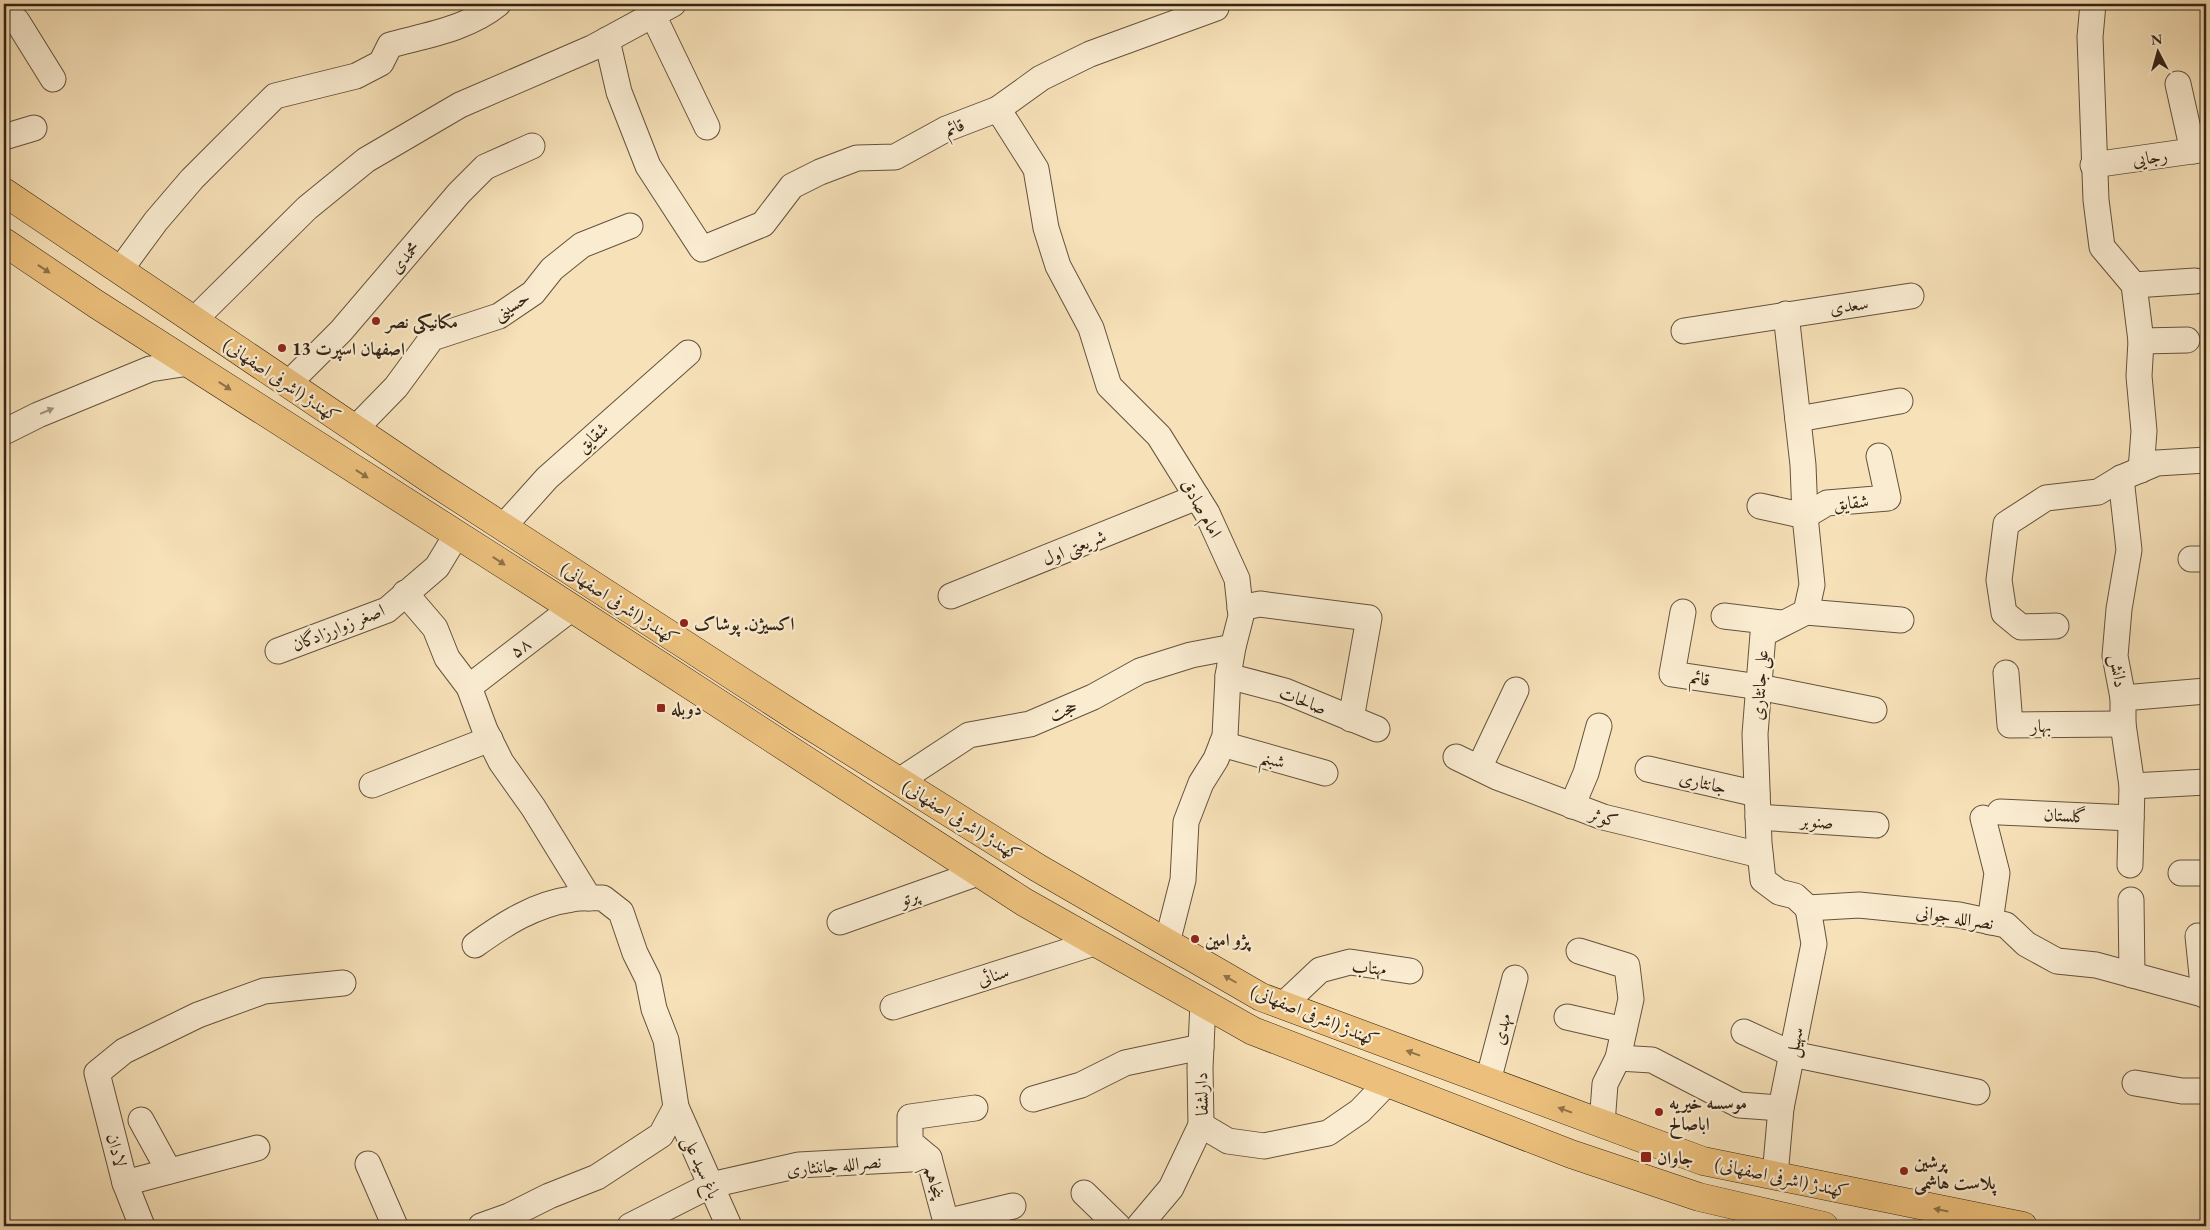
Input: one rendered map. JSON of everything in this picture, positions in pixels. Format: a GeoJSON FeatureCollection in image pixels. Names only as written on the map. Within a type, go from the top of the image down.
{"type":"FeatureCollection","features":[{"type":"Feature","properties":{"kind":"main road","name":"کهندژ (اشرفی اصفهانی)"},"geometry":{"type":"LineString","coordinates":[[4,192],[355,429],[668,634],[1038,868],[1261,997],[1703,1161],[2023,1226]]}},
{"type":"Feature","properties":{"kind":"main road","name":"کهندژ (اشرفی اصفهانی)"},"geometry":{"type":"LineString","coordinates":[[4,242],[189,363],[572,608],[978,873],[1094,943],[1254,1031],[1571,1154],[1699,1197],[1813,1225]]}},
{"type":"Feature","properties":{"kind":"main road"},"geometry":{"type":"LineString","coordinates":[[649,658],[668,634]]}},
{"type":"Feature","properties":{"kind":"main road"},"geometry":{"type":"LineString","coordinates":[[1472,1116],[1488,1111],[1606,1150],[1628,1148],[1632,1145],[1633,1134]]}},
{"type":"Feature","properties":{"kind":"main road"},"geometry":{"type":"LineString","coordinates":[[1699,1197],[1690,1186],[1694,1176],[1701,1174],[1776,1189],[1820,1195],[1840,1189]]}},
{"type":"Feature","properties":{"kind":"street"},"geometry":{"type":"LineString","coordinates":[[120,270],[156,221],[192,179],[276,96],[356,76],[381,63],[390,45],[454,29],[488,12],[498,4]]}},
{"type":"Feature","properties":{"kind":"street"},"geometry":{"type":"LineString","coordinates":[[2093,4],[2090,37],[2094,105],[2093,165],[2102,247],[2134,285],[2195,281]]}},
{"type":"Feature","properties":{"kind":"street","name":"قائم"},"geometry":{"type":"LineString","coordinates":[[607,40],[619,92],[648,166],[702,249],[763,224],[792,186],[820,172],[858,158],[895,156],[946,129],[998,109],[1041,78],[1090,54],[1216,8]]}},
{"type":"Feature","properties":{"kind":"street"},"geometry":{"type":"LineString","coordinates":[[194,320],[307,208],[366,160],[460,105],[607,40],[663,9],[707,127]]}},
{"type":"Feature","properties":{"kind":"street"},"geometry":{"type":"LineString","coordinates":[[4,13],[17,22],[53,79]]}},
{"type":"Feature","properties":{"kind":"street"},"geometry":{"type":"LineString","coordinates":[[2178,84],[2200,150]]}},
{"type":"Feature","properties":{"kind":"street","name":"امام صادق"},"geometry":{"type":"LineString","coordinates":[[998,109],[1036,169],[1046,228],[1058,266],[1091,328],[1109,386],[1159,436],[1207,513],[1237,579],[1241,616],[1228,676],[1225,736],[1216,759],[1201,782],[1186,822],[1183,880],[1167,942]]}},
{"type":"Feature","properties":{"kind":"street"},"geometry":{"type":"LineString","coordinates":[[4,137],[34,128]]}},
{"type":"Feature","properties":{"kind":"street","name":"محمدی"},"geometry":{"type":"LineString","coordinates":[[288,384],[341,332],[459,193],[485,167],[532,146]]}},
{"type":"Feature","properties":{"kind":"street","name":"رجایی"},"geometry":{"type":"LineString","coordinates":[[2093,165],[2200,150]]}},
{"type":"Feature","properties":{"kind":"street","name":"حسینی"},"geometry":{"type":"LineString","coordinates":[[355,429],[396,387],[432,338],[499,316],[533,292],[552,270],[582,246],[630,226]]}},
{"type":"Feature","properties":{"kind":"street","name":"دانش"},"geometry":{"type":"LineString","coordinates":[[2130,865],[2132,786],[2123,724],[2123,698],[2115,656],[2119,609],[2128,550],[2131,474],[2144,431],[2139,376],[2141,341],[2134,285]]}},
{"type":"Feature","properties":{"kind":"street","name":"سعدی"},"geometry":{"type":"LineString","coordinates":[[1684,331],[1911,296]]}},
{"type":"Feature","properties":{"kind":"street"},"geometry":{"type":"LineString","coordinates":[[1786,314],[1803,465],[1805,516],[1812,584],[1806,612],[1901,620]]}},
{"type":"Feature","properties":{"kind":"street"},"geometry":{"type":"LineString","coordinates":[[2141,341],[2187,340]]}},
{"type":"Feature","properties":{"kind":"street","name":"شقایق"},"geometry":{"type":"LineString","coordinates":[[503,527],[547,478],[688,354]]}},
{"type":"Feature","properties":{"kind":"street"},"geometry":{"type":"LineString","coordinates":[[4,432],[38,415],[150,369],[189,363]]}},
{"type":"Feature","properties":{"kind":"street"},"geometry":{"type":"LineString","coordinates":[[1798,419],[1900,401]]}},
{"type":"Feature","properties":{"kind":"street","name":"شقایق"},"geometry":{"type":"LineString","coordinates":[[1805,516],[1827,503],[1888,498],[1879,456]]}},
{"type":"Feature","properties":{"kind":"street"},"geometry":{"type":"LineString","coordinates":[[2056,626],[2021,626],[2004,613],[1999,580],[2006,524],[2046,498],[2098,492],[2131,474],[2158,463],[2206,460]]}},
{"type":"Feature","properties":{"kind":"street","name":"شریعتی اول"},"geometry":{"type":"LineString","coordinates":[[951,596],[1197,497]]}},
{"type":"Feature","properties":{"kind":"street"},"geometry":{"type":"LineString","coordinates":[[1760,506],[1805,516]]}},
{"type":"Feature","properties":{"kind":"street","name":"اصغر زوارزادگان"},"geometry":{"type":"LineString","coordinates":[[278,651],[387,610],[436,567],[457,534]]}},
{"type":"Feature","properties":{"kind":"street"},"geometry":{"type":"LineString","coordinates":[[405,593],[436,628],[448,658],[468,686],[501,762],[533,807],[589,898],[571,899],[531,910],[506,923],[475,944]]}},
{"type":"Feature","properties":{"kind":"street"},"geometry":{"type":"LineString","coordinates":[[1240,608],[1260,604],[1369,618],[1352,719]]}},
{"type":"Feature","properties":{"kind":"street","name":"۵۸"},"geometry":{"type":"LineString","coordinates":[[468,686],[572,608]]}},
{"type":"Feature","properties":{"kind":"street","name":"قائم"},"geometry":{"type":"LineString","coordinates":[[1683,612],[1672,674],[1759,687]]}},
{"type":"Feature","properties":{"kind":"street","name":"علی جانثاری"},"geometry":{"type":"LineString","coordinates":[[1806,612],[1763,634],[1755,734],[1760,855],[1763,880],[1779,892],[1795,896],[1808,908]]}},
{"type":"Feature","properties":{"kind":"street"},"geometry":{"type":"LineString","coordinates":[[1724,616],[1782,623]]}},
{"type":"Feature","properties":{"kind":"street","name":"حجت"},"geometry":{"type":"LineString","coordinates":[[899,781],[970,735],[1030,724],[1093,698],[1140,671],[1191,655],[1233,647]]}},
{"type":"Feature","properties":{"kind":"street","name":"بهار"},"geometry":{"type":"LineString","coordinates":[[2006,673],[2010,725],[2123,724]]}},
{"type":"Feature","properties":{"kind":"street","name":"صالحات"},"geometry":{"type":"LineString","coordinates":[[1228,676],[1285,691],[1377,729]]}},
{"type":"Feature","properties":{"kind":"street"},"geometry":{"type":"LineString","coordinates":[[1759,687],[1874,710]]}},
{"type":"Feature","properties":{"kind":"street"},"geometry":{"type":"LineString","coordinates":[[1479,768],[1516,690]]}},
{"type":"Feature","properties":{"kind":"street"},"geometry":{"type":"LineString","coordinates":[[2123,698],[2206,691]]}},
{"type":"Feature","properties":{"kind":"street"},"geometry":{"type":"LineString","coordinates":[[1572,806],[1586,773],[1599,726]]}},
{"type":"Feature","properties":{"kind":"street"},"geometry":{"type":"LineString","coordinates":[[372,785],[490,739]]}},
{"type":"Feature","properties":{"kind":"street","name":"شبنم"},"geometry":{"type":"LineString","coordinates":[[1222,744],[1324,773]]}},
{"type":"Feature","properties":{"kind":"street","name":"کوثر"},"geometry":{"type":"LineString","coordinates":[[1456,757],[1572,806],[1603,817],[1760,855]]}},
{"type":"Feature","properties":{"kind":"street","name":"جانثاری"},"geometry":{"type":"LineString","coordinates":[[1648,769],[1758,806]]}},
{"type":"Feature","properties":{"kind":"street"},"geometry":{"type":"LineString","coordinates":[[2132,786],[2206,782]]}},
{"type":"Feature","properties":{"kind":"street","name":"صنوبر"},"geometry":{"type":"LineString","coordinates":[[1758,806],[1876,825]]}},
{"type":"Feature","properties":{"kind":"street","name":"گلستان"},"geometry":{"type":"LineString","coordinates":[[1990,922],[1997,873],[1991,815],[2131,818]]}},
{"type":"Feature","properties":{"kind":"street","name":"پرتو"},"geometry":{"type":"LineString","coordinates":[[840,922],[978,873]]}},
{"type":"Feature","properties":{"kind":"street"},"geometry":{"type":"LineString","coordinates":[[2181,873],[2206,873]]}},
{"type":"Feature","properties":{"kind":"street","name":"باغ سید علی"},"geometry":{"type":"LineString","coordinates":[[589,898],[603,898],[622,912],[635,953],[648,979],[654,1009],[666,1040],[676,1107],[729,1226]]}},
{"type":"Feature","properties":{"kind":"street"},"geometry":{"type":"LineString","coordinates":[[2131,900],[2132,975]]}},
{"type":"Feature","properties":{"kind":"street","name":"نصرالله جوانی"},"geometry":{"type":"LineString","coordinates":[[1808,908],[1859,905],[1960,915],[2006,925],[2026,944],[2057,961],[2096,965],[2205,995]]}},
{"type":"Feature","properties":{"kind":"street","name":"سهیل"},"geometry":{"type":"LineString","coordinates":[[1775,1176],[1781,1108],[1814,944],[1808,908]]}},
{"type":"Feature","properties":{"kind":"street"},"geometry":{"type":"LineString","coordinates":[[2198,936],[2205,995]]}},
{"type":"Feature","properties":{"kind":"street","name":"سنائی"},"geometry":{"type":"LineString","coordinates":[[893,1008],[1094,943]]}},
{"type":"Feature","properties":{"kind":"street"},"geometry":{"type":"LineString","coordinates":[[1579,951],[1627,966],[1630,999],[1618,1058],[1605,1084],[1602,1124]]}},
{"type":"Feature","properties":{"kind":"street","name":"مهتاب"},"geometry":{"type":"LineString","coordinates":[[1283,1005],[1320,970],[1350,962],[1410,971]]}},
{"type":"Feature","properties":{"kind":"street","name":"مهدی"},"geometry":{"type":"LineString","coordinates":[[1488,1081],[1515,978]]}},
{"type":"Feature","properties":{"kind":"street","name":"لادان"},"geometry":{"type":"LineString","coordinates":[[142,1226],[125,1183],[98,1073],[124,1052],[198,1015],[264,992],[343,983]]}},
{"type":"Feature","properties":{"kind":"street","name":"دارلشفا"},"geometry":{"type":"LineString","coordinates":[[1139,1226],[1171,1188],[1202,1125],[1201,1047],[1203,1003]]}},
{"type":"Feature","properties":{"kind":"street"},"geometry":{"type":"LineString","coordinates":[[1567,1017],[1624,1030]]}},
{"type":"Feature","properties":{"kind":"street"},"geometry":{"type":"LineString","coordinates":[[1744,1032],[1792,1054],[1976,1092]]}},
{"type":"Feature","properties":{"kind":"street"},"geometry":{"type":"LineString","coordinates":[[1033,1099],[1081,1085],[1125,1063],[1201,1047]]}},
{"type":"Feature","properties":{"kind":"street"},"geometry":{"type":"LineString","coordinates":[[1618,1058],[1652,1060],[1739,1105],[1781,1108]]}},
{"type":"Feature","properties":{"kind":"street"},"geometry":{"type":"LineString","coordinates":[[1202,1125],[1228,1140],[1264,1146],[1328,1133],[1360,1111],[1387,1083]]}},
{"type":"Feature","properties":{"kind":"street"},"geometry":{"type":"LineString","coordinates":[[2135,1083],[2182,1091],[2206,1091]]}},
{"type":"Feature","properties":{"kind":"street"},"geometry":{"type":"LineString","coordinates":[[481,1226],[509,1216],[549,1196],[597,1177],[612,1168],[661,1135],[676,1107]]}},
{"type":"Feature","properties":{"kind":"street","name":"پنجاهم"},"geometry":{"type":"LineString","coordinates":[[975,1108],[910,1117],[910,1142],[929,1158],[946,1222],[1013,1206]]}},
{"type":"Feature","properties":{"kind":"street"},"geometry":{"type":"LineString","coordinates":[[141,1120],[169,1171]]}},
{"type":"Feature","properties":{"kind":"street"},"geometry":{"type":"LineString","coordinates":[[125,1183],[257,1148]]}},
{"type":"Feature","properties":{"kind":"street","name":"نصرالله جاننثاری"},"geometry":{"type":"LineString","coordinates":[[630,1226],[711,1185],[799,1166],[929,1158]]}},
{"type":"Feature","properties":{"kind":"street"},"geometry":{"type":"LineString","coordinates":[[368,1164],[395,1226]]}},
{"type":"Feature","properties":{"kind":"street"},"geometry":{"type":"LineString","coordinates":[[1084,1193],[1118,1226]]}},
{"type":"Feature","properties":{"kind":"place","name":"مکانیکی نصر"},"geometry":{"type":"Point","coordinates":[376,321]}},
{"type":"Feature","properties":{"kind":"place","name":"اصفهان اسپرت 13"},"geometry":{"type":"Point","coordinates":[282,348]}},
{"type":"Feature","properties":{"kind":"place","name":"اکسیژن. پوشاک"},"geometry":{"type":"Point","coordinates":[684,623]}},
{"type":"Feature","properties":{"kind":"place","name":"دوبله"},"geometry":{"type":"Point","coordinates":[661,708]}},
{"type":"Feature","properties":{"kind":"place","name":"پژو امین"},"geometry":{"type":"Point","coordinates":[1195,939]}},
{"type":"Feature","properties":{"kind":"place","name":"موسسه خیریه اباصالح"},"geometry":{"type":"Point","coordinates":[1659,1112]}},
{"type":"Feature","properties":{"kind":"place","name":"جاوان"},"geometry":{"type":"Point","coordinates":[1646,1157]}},
{"type":"Feature","properties":{"kind":"place","name":"پرشین پلاست هاشمی"},"geometry":{"type":"Point","coordinates":[1904,1171]}}]}
